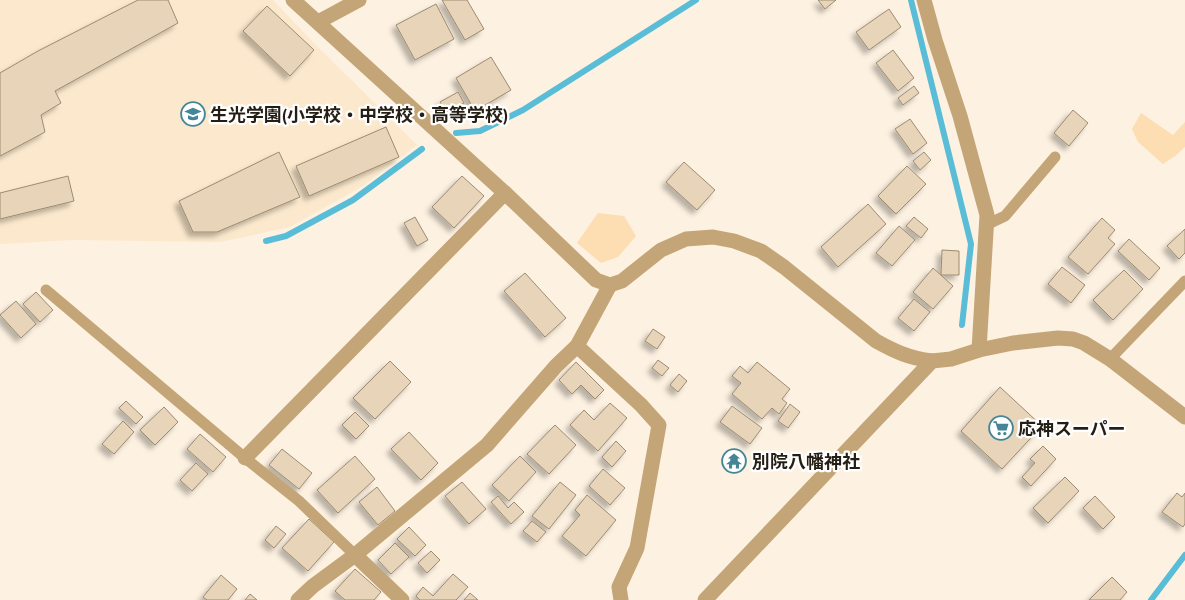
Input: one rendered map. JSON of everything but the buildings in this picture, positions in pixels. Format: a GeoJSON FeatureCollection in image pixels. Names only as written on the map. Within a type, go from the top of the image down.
{"type":"FeatureCollection","features":[{"type":"Feature","properties":{"kind":"street"},"geometry":{"type":"LineString","coordinates":[[293,0],[505,193],[596,280],[610,286]]}},
{"type":"Feature","properties":{"kind":"street"},"geometry":{"type":"LineString","coordinates":[[318,22],[359,0]]}},
{"type":"Feature","properties":{"kind":"street"},"geometry":{"type":"LineString","coordinates":[[924,0],[960,116],[987,215],[979,350]]}},
{"type":"Feature","properties":{"kind":"street"},"geometry":{"type":"LineString","coordinates":[[245,458],[505,193]]}},
{"type":"Feature","properties":{"kind":"street"},"geometry":{"type":"LineString","coordinates":[[298,600],[487,445],[556,366],[577,346],[610,286],[622,281],[661,250],[686,239],[713,237],[734,241],[761,251],[784,267],[876,342],[893,351],[913,358],[932,361],[951,359],[979,350],[1036,339],[1072,338],[1110,359],[1185,417]]}},
{"type":"Feature","properties":{"kind":"street"},"geometry":{"type":"LineString","coordinates":[[577,346],[641,404],[659,424],[637,548],[618,588],[621,600]]}},
{"type":"Feature","properties":{"kind":"street"},"geometry":{"type":"LineString","coordinates":[[705,600],[932,361]]}},
{"type":"Feature","properties":{"kind":"street"},"geometry":{"type":"LineString","coordinates":[[355,555],[402,600]]}},
{"type":"Feature","properties":{"kind":"lane"},"geometry":{"type":"LineString","coordinates":[[986,225],[1005,216],[1055,157]]}},
{"type":"Feature","properties":{"kind":"lane"},"geometry":{"type":"LineString","coordinates":[[1110,359],[1185,282]]}},
{"type":"Feature","properties":{"kind":"lane"},"geometry":{"type":"LineString","coordinates":[[46,290],[245,458],[300,501],[355,555]]}},
{"type":"Feature","properties":{"kind":"shaded area","name":"生光学園(小学校・中学校・高等学校)"},"geometry":{"type":"Polygon","coordinates":[[[0,0],[273,0],[417,145],[363,186],[290,227],[221,242],[73,240],[0,244],[0,0]]]}},
{"type":"Feature","properties":{"kind":"shaded area"},"geometry":{"type":"Polygon","coordinates":[[[1141,113],[1173,135],[1185,122],[1185,147],[1163,164],[1138,142],[1132,129],[1141,113]]]}},
{"type":"Feature","properties":{"kind":"shaded area"},"geometry":{"type":"Polygon","coordinates":[[[598,213],[624,216],[636,236],[618,257],[601,263],[577,243],[598,213]]]}},
{"type":"Feature","properties":{"kind":"waterway"},"geometry":{"type":"LineString","coordinates":[[456,133],[480,131],[523,110],[696,0]]}},
{"type":"Feature","properties":{"kind":"waterway"},"geometry":{"type":"LineString","coordinates":[[911,0],[971,244],[962,325]]}},
{"type":"Feature","properties":{"kind":"waterway"},"geometry":{"type":"LineString","coordinates":[[266,241],[286,236],[353,200],[422,149]]}},
{"type":"Feature","properties":{"kind":"waterway"},"geometry":{"type":"LineString","coordinates":[[1151,600],[1185,555]]}},
{"type":"Feature","properties":{"kind":"place","name":"生光学園(小学校・中学校・高等学校)"},"geometry":{"type":"Point","coordinates":[193,114]}},
{"type":"Feature","properties":{"kind":"place","name":"応神スーパー"},"geometry":{"type":"Point","coordinates":[1001,428]}},
{"type":"Feature","properties":{"kind":"place","name":"別院八幡神社"},"geometry":{"type":"Point","coordinates":[734,461]}}]}
